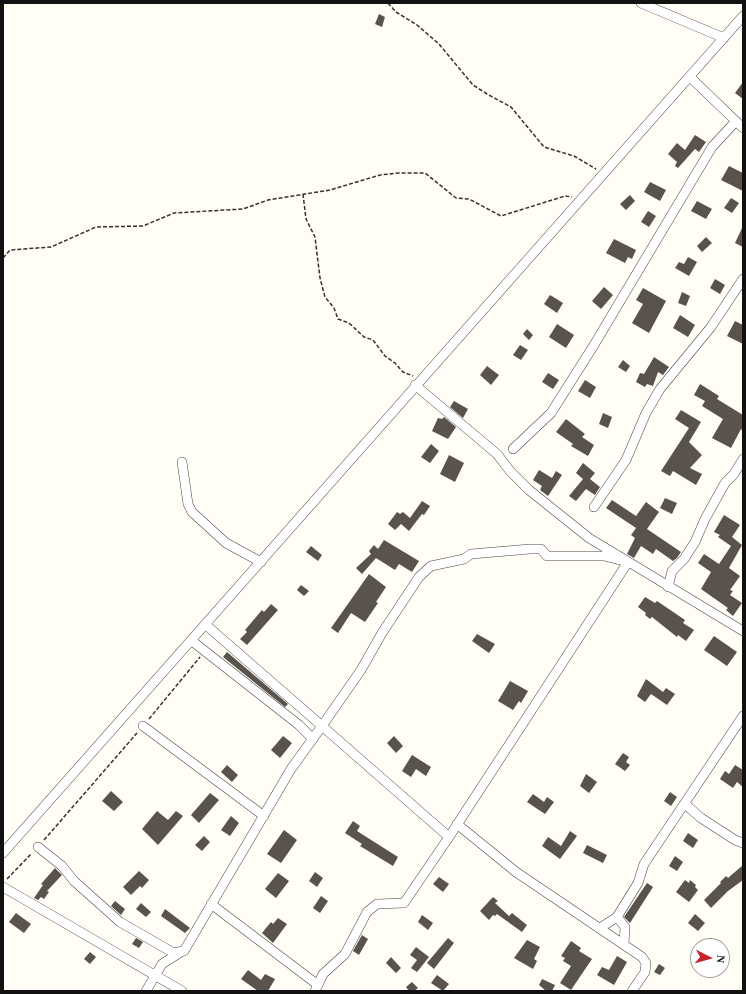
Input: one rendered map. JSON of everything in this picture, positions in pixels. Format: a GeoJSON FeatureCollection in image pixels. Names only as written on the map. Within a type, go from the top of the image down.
{"type":"FeatureCollection","features":[{"type":"Feature","properties":{"kind":"street"},"geometry":{"type":"LineString","coordinates":[[641,3],[724,38]]}},
{"type":"Feature","properties":{"kind":"street"},"geometry":{"type":"LineString","coordinates":[[3,853],[192,641],[417,383],[690,78],[743,16]]}},
{"type":"Feature","properties":{"kind":"street"},"geometry":{"type":"LineString","coordinates":[[690,78],[743,128]]}},
{"type":"Feature","properties":{"kind":"street"},"geometry":{"type":"LineString","coordinates":[[512,449],[551,413],[594,345],[712,147],[736,121]]}},
{"type":"Feature","properties":{"kind":"street"},"geometry":{"type":"LineString","coordinates":[[594,507],[626,460],[646,413],[660,389],[711,327],[743,278]]}},
{"type":"Feature","properties":{"kind":"street"},"geometry":{"type":"LineString","coordinates":[[417,383],[498,454],[510,471],[529,490],[589,538],[743,631]]}},
{"type":"Feature","properties":{"kind":"street"},"geometry":{"type":"LineString","coordinates":[[668,587],[672,570],[684,559],[695,542],[705,519],[725,483],[734,474],[743,459]]}},
{"type":"Feature","properties":{"kind":"street"},"geometry":{"type":"LineString","coordinates":[[182,462],[188,504],[192,512],[226,543],[261,562]]}},
{"type":"Feature","properties":{"kind":"street"},"geometry":{"type":"LineString","coordinates":[[146,991],[162,964],[184,950],[288,774],[361,670],[382,633],[419,577],[431,566],[464,559],[471,554],[530,549],[541,549],[547,556],[604,556],[628,562]]}},
{"type":"Feature","properties":{"kind":"street"},"geometry":{"type":"LineString","coordinates":[[211,904],[317,988],[324,974],[345,954],[367,912],[377,904],[404,903],[449,837],[628,562]]}},
{"type":"Feature","properties":{"kind":"street"},"geometry":{"type":"LineString","coordinates":[[206,625],[449,837]]}},
{"type":"Feature","properties":{"kind":"street"},"geometry":{"type":"LineString","coordinates":[[192,641],[298,725],[313,739]]}},
{"type":"Feature","properties":{"kind":"street"},"geometry":{"type":"LineString","coordinates":[[600,928],[618,917],[638,883],[644,864],[743,716]]}},
{"type":"Feature","properties":{"kind":"street"},"geometry":{"type":"LineString","coordinates":[[143,726],[264,816]]}},
{"type":"Feature","properties":{"kind":"street"},"geometry":{"type":"LineString","coordinates":[[685,804],[701,818],[735,840],[743,843]]}},
{"type":"Feature","properties":{"kind":"street"},"geometry":{"type":"LineString","coordinates":[[457,824],[516,872],[642,957],[646,963],[645,972],[632,991]]}},
{"type":"Feature","properties":{"kind":"street"},"geometry":{"type":"LineString","coordinates":[[38,847],[62,866],[74,881],[120,922],[172,952],[184,950]]}},
{"type":"Feature","properties":{"kind":"street"},"geometry":{"type":"LineString","coordinates":[[3,885],[154,976],[176,986],[182,991]]}},
{"type":"Feature","properties":{"kind":"street"},"geometry":{"type":"LineString","coordinates":[[618,917],[625,927],[624,944]]}},
{"type":"Feature","properties":{"kind":"path"},"geometry":{"type":"LineString","coordinates":[[388,3],[396,12],[439,44],[473,85],[511,107],[544,147],[574,156],[604,174]]}},
{"type":"Feature","properties":{"kind":"path"},"geometry":{"type":"LineString","coordinates":[[3,258],[10,250],[51,247],[96,227],[143,226],[174,213],[243,209],[268,200],[330,190],[380,175],[425,172],[456,198],[468,199],[501,216],[565,196],[584,197]]}},
{"type":"Feature","properties":{"kind":"path"},"geometry":{"type":"LineString","coordinates":[[303,194],[306,219],[315,237],[320,278],[325,297],[334,308],[338,318],[349,323],[364,337],[373,340],[385,356],[395,363],[403,372],[411,374],[417,383]]}},
{"type":"Feature","properties":{"kind":"path"},"geometry":{"type":"LineString","coordinates":[[3,885],[143,726],[205,651]]}},
{"type":"Feature","properties":{"kind":"building"},"geometry":{"type":"Polygon","coordinates":[[[379,14],[385,17],[382,27],[375,24],[379,14]]]}},
{"type":"Feature","properties":{"kind":"building"},"geometry":{"type":"Polygon","coordinates":[[[743,82],[743,99],[735,93],[743,82]]]}},
{"type":"Feature","properties":{"kind":"building"},"geometry":{"type":"Polygon","coordinates":[[[695,135],[706,142],[699,152],[695,149],[678,168],[675,166],[677,162],[668,154],[677,143],[685,150],[695,135]]]}},
{"type":"Feature","properties":{"kind":"building"},"geometry":{"type":"Polygon","coordinates":[[[729,166],[743,173],[743,191],[721,180],[729,166]]]}},
{"type":"Feature","properties":{"kind":"building"},"geometry":{"type":"Polygon","coordinates":[[[650,182],[666,190],[660,201],[644,192],[650,182]]]}},
{"type":"Feature","properties":{"kind":"building"},"geometry":{"type":"Polygon","coordinates":[[[630,195],[635,201],[626,210],[620,204],[630,195]]]}},
{"type":"Feature","properties":{"kind":"building"},"geometry":{"type":"Polygon","coordinates":[[[731,198],[739,203],[732,213],[724,208],[731,198]]]}},
{"type":"Feature","properties":{"kind":"building"},"geometry":{"type":"Polygon","coordinates":[[[697,201],[712,209],[706,219],[691,211],[697,201]]]}},
{"type":"Feature","properties":{"kind":"building"},"geometry":{"type":"Polygon","coordinates":[[[648,211],[656,216],[649,227],[641,222],[648,211]]]}},
{"type":"Feature","properties":{"kind":"building"},"geometry":{"type":"Polygon","coordinates":[[[743,226],[743,247],[735,243],[743,226]]]}},
{"type":"Feature","properties":{"kind":"building"},"geometry":{"type":"Polygon","coordinates":[[[706,237],[712,243],[702,252],[697,246],[706,237]]]}},
{"type":"Feature","properties":{"kind":"building"},"geometry":{"type":"Polygon","coordinates":[[[614,239],[636,250],[632,259],[628,257],[625,263],[606,253],[614,239]]]}},
{"type":"Feature","properties":{"kind":"building"},"geometry":{"type":"Polygon","coordinates":[[[688,257],[697,262],[689,276],[675,268],[679,262],[684,264],[688,257]]]}},
{"type":"Feature","properties":{"kind":"building"},"geometry":{"type":"Polygon","coordinates":[[[715,279],[725,285],[720,294],[710,288],[715,279]]]}},
{"type":"Feature","properties":{"kind":"building"},"geometry":{"type":"Polygon","coordinates":[[[604,287],[613,295],[601,309],[592,301],[604,287]]]}},
{"type":"Feature","properties":{"kind":"building"},"geometry":{"type":"Polygon","coordinates":[[[643,288],[666,301],[649,333],[632,323],[643,304],[636,300],[643,288]]]}},
{"type":"Feature","properties":{"kind":"building"},"geometry":{"type":"Polygon","coordinates":[[[682,292],[690,296],[686,306],[678,303],[682,292]]]}},
{"type":"Feature","properties":{"kind":"building"},"geometry":{"type":"Polygon","coordinates":[[[550,295],[563,303],[557,313],[544,304],[550,295]]]}},
{"type":"Feature","properties":{"kind":"building"},"geometry":{"type":"Polygon","coordinates":[[[680,315],[695,325],[688,337],[673,328],[680,315]]]}},
{"type":"Feature","properties":{"kind":"building"},"geometry":{"type":"Polygon","coordinates":[[[735,321],[743,325],[743,344],[727,336],[735,321]]]}},
{"type":"Feature","properties":{"kind":"building"},"geometry":{"type":"Polygon","coordinates":[[[557,324],[574,335],[566,348],[549,337],[557,324]]]}},
{"type":"Feature","properties":{"kind":"building"},"geometry":{"type":"Polygon","coordinates":[[[527,329],[533,335],[529,340],[523,334],[527,329]]]}},
{"type":"Feature","properties":{"kind":"building"},"geometry":{"type":"Polygon","coordinates":[[[520,345],[528,350],[521,360],[513,355],[520,345]]]}},
{"type":"Feature","properties":{"kind":"building"},"geometry":{"type":"Polygon","coordinates":[[[654,357],[669,367],[663,375],[658,372],[653,386],[647,384],[645,387],[636,382],[640,373],[644,374],[654,357]]]}},
{"type":"Feature","properties":{"kind":"building"},"geometry":{"type":"Polygon","coordinates":[[[623,360],[630,366],[626,372],[618,367],[623,360]]]}},
{"type":"Feature","properties":{"kind":"building"},"geometry":{"type":"Polygon","coordinates":[[[487,366],[499,375],[491,385],[480,375],[487,366]]]}},
{"type":"Feature","properties":{"kind":"building"},"geometry":{"type":"Polygon","coordinates":[[[548,373],[559,380],[553,389],[542,382],[548,373]]]}},
{"type":"Feature","properties":{"kind":"building"},"geometry":{"type":"Polygon","coordinates":[[[585,380],[596,387],[590,398],[578,391],[585,380]]]}},
{"type":"Feature","properties":{"kind":"building"},"geometry":{"type":"Polygon","coordinates":[[[700,384],[719,396],[717,399],[743,415],[743,431],[741,429],[731,448],[712,438],[723,419],[702,406],[705,401],[694,395],[700,384]]]}},
{"type":"Feature","properties":{"kind":"building"},"geometry":{"type":"Polygon","coordinates":[[[454,401],[468,409],[463,418],[450,407],[454,401]]]}},
{"type":"Feature","properties":{"kind":"building"},"geometry":{"type":"Polygon","coordinates":[[[681,410],[701,422],[689,442],[702,455],[690,468],[702,474],[696,485],[673,471],[670,476],[661,471],[689,428],[675,419],[681,410]]]}},
{"type":"Feature","properties":{"kind":"building"},"geometry":{"type":"Polygon","coordinates":[[[603,413],[612,417],[608,428],[599,424],[603,413]]]}},
{"type":"Feature","properties":{"kind":"building"},"geometry":{"type":"Polygon","coordinates":[[[444,417],[456,427],[448,439],[432,431],[438,418],[442,419],[444,417]]]}},
{"type":"Feature","properties":{"kind":"building"},"geometry":{"type":"Polygon","coordinates":[[[566,419],[585,434],[582,437],[594,445],[588,456],[571,446],[573,444],[556,432],[566,419]]]}},
{"type":"Feature","properties":{"kind":"building"},"geometry":{"type":"Polygon","coordinates":[[[431,444],[439,451],[430,463],[421,457],[431,444]]]}},
{"type":"Feature","properties":{"kind":"building"},"geometry":{"type":"Polygon","coordinates":[[[449,455],[464,463],[455,482],[440,474],[449,455]]]}},
{"type":"Feature","properties":{"kind":"building"},"geometry":{"type":"Polygon","coordinates":[[[583,463],[595,473],[590,479],[600,487],[595,495],[586,489],[576,501],[569,496],[583,479],[576,473],[583,463]]]}},
{"type":"Feature","properties":{"kind":"building"},"geometry":{"type":"Polygon","coordinates":[[[539,470],[552,478],[556,471],[562,475],[548,496],[540,490],[542,486],[533,480],[539,470]]]}},
{"type":"Feature","properties":{"kind":"building"},"geometry":{"type":"Polygon","coordinates":[[[665,498],[677,503],[672,514],[660,508],[665,498]]]}},
{"type":"Feature","properties":{"kind":"building"},"geometry":{"type":"Polygon","coordinates":[[[612,500],[636,516],[646,502],[659,512],[647,529],[681,552],[677,558],[673,561],[656,549],[653,554],[641,546],[634,558],[627,554],[635,538],[631,535],[636,528],[606,508],[612,500]]]}},
{"type":"Feature","properties":{"kind":"building"},"geometry":{"type":"Polygon","coordinates":[[[422,501],[430,506],[409,531],[401,524],[395,530],[388,524],[397,512],[400,514],[403,512],[410,518],[422,501]]]}},
{"type":"Feature","properties":{"kind":"building"},"geometry":{"type":"Polygon","coordinates":[[[724,515],[740,525],[732,537],[742,545],[729,568],[740,576],[730,590],[733,591],[730,595],[742,603],[733,616],[726,610],[728,608],[701,589],[711,572],[698,563],[704,554],[719,564],[731,546],[718,537],[720,535],[714,532],[724,515]]]}},
{"type":"Feature","properties":{"kind":"building"},"geometry":{"type":"Polygon","coordinates":[[[384,540],[419,561],[412,572],[399,564],[395,570],[376,558],[362,574],[356,568],[371,554],[369,551],[374,545],[378,549],[384,540]]]}},
{"type":"Feature","properties":{"kind":"building"},"geometry":{"type":"Polygon","coordinates":[[[311,546],[322,555],[318,561],[306,552],[311,546]]]}},
{"type":"Feature","properties":{"kind":"building"},"geometry":{"type":"Polygon","coordinates":[[[369,574],[386,587],[376,602],[378,603],[365,622],[351,613],[338,633],[331,628],[369,574]]]}},
{"type":"Feature","properties":{"kind":"building"},"geometry":{"type":"Polygon","coordinates":[[[301,585],[309,591],[304,596],[297,590],[301,585]]]}},
{"type":"Feature","properties":{"kind":"building"},"geometry":{"type":"Polygon","coordinates":[[[645,597],[655,603],[657,601],[685,620],[683,623],[694,630],[686,641],[678,635],[677,637],[652,617],[650,619],[645,615],[646,613],[638,607],[645,597]]]}},
{"type":"Feature","properties":{"kind":"building"},"geometry":{"type":"Polygon","coordinates":[[[271,604],[278,610],[247,645],[240,639],[247,632],[245,630],[262,610],[264,612],[271,604]]]}},
{"type":"Feature","properties":{"kind":"building"},"geometry":{"type":"Polygon","coordinates":[[[477,634],[495,644],[489,653],[472,641],[477,634]]]}},
{"type":"Feature","properties":{"kind":"building"},"geometry":{"type":"Polygon","coordinates":[[[714,636],[737,652],[727,666],[704,650],[714,636]]]}},
{"type":"Feature","properties":{"kind":"building"},"geometry":{"type":"Polygon","coordinates":[[[227,652],[288,704],[285,707],[223,657],[227,652]]]}},
{"type":"Feature","properties":{"kind":"building"},"geometry":{"type":"Polygon","coordinates":[[[646,679],[663,692],[666,688],[675,694],[667,705],[651,694],[645,702],[637,696],[646,679]]]}},
{"type":"Feature","properties":{"kind":"building"},"geometry":{"type":"Polygon","coordinates":[[[510,681],[528,691],[521,703],[519,701],[513,710],[498,701],[510,681]]]}},
{"type":"Feature","properties":{"kind":"building"},"geometry":{"type":"Polygon","coordinates":[[[283,736],[292,743],[280,758],[271,750],[283,736]]]}},
{"type":"Feature","properties":{"kind":"building"},"geometry":{"type":"Polygon","coordinates":[[[394,736],[403,746],[396,753],[387,743],[394,736]]]}},
{"type":"Feature","properties":{"kind":"building"},"geometry":{"type":"Polygon","coordinates":[[[623,753],[629,757],[626,762],[630,765],[625,771],[615,764],[623,753]]]}},
{"type":"Feature","properties":{"kind":"building"},"geometry":{"type":"Polygon","coordinates":[[[412,755],[431,767],[426,776],[416,769],[411,777],[402,771],[412,755]]]}},
{"type":"Feature","properties":{"kind":"building"},"geometry":{"type":"Polygon","coordinates":[[[227,765],[238,775],[232,782],[221,772],[227,765]]]}},
{"type":"Feature","properties":{"kind":"building"},"geometry":{"type":"Polygon","coordinates":[[[735,765],[743,770],[743,787],[737,782],[733,788],[720,779],[725,771],[729,774],[735,765]]]}},
{"type":"Feature","properties":{"kind":"building"},"geometry":{"type":"Polygon","coordinates":[[[586,774],[597,782],[589,793],[580,786],[586,774]]]}},
{"type":"Feature","properties":{"kind":"building"},"geometry":{"type":"Polygon","coordinates":[[[111,791],[123,802],[114,811],[102,801],[111,791]]]}},
{"type":"Feature","properties":{"kind":"building"},"geometry":{"type":"Polygon","coordinates":[[[670,792],[677,797],[671,806],[664,801],[670,792]]]}},
{"type":"Feature","properties":{"kind":"building"},"geometry":{"type":"Polygon","coordinates":[[[210,793],[219,800],[199,823],[191,815],[210,793]]]}},
{"type":"Feature","properties":{"kind":"building"},"geometry":{"type":"Polygon","coordinates":[[[533,794],[544,802],[547,797],[554,802],[545,814],[527,802],[533,794]]]}},
{"type":"Feature","properties":{"kind":"building"},"geometry":{"type":"Polygon","coordinates":[[[157,811],[168,820],[176,811],[183,816],[158,845],[142,829],[157,811]]]}},
{"type":"Feature","properties":{"kind":"building"},"geometry":{"type":"Polygon","coordinates":[[[231,816],[239,823],[230,836],[221,830],[231,816]]]}},
{"type":"Feature","properties":{"kind":"building"},"geometry":{"type":"Polygon","coordinates":[[[353,821],[360,826],[357,831],[398,857],[393,866],[360,846],[362,844],[345,833],[353,821]]]}},
{"type":"Feature","properties":{"kind":"building"},"geometry":{"type":"Polygon","coordinates":[[[284,830],[297,840],[281,863],[267,854],[284,830]]]}},
{"type":"Feature","properties":{"kind":"building"},"geometry":{"type":"Polygon","coordinates":[[[570,831],[577,836],[560,859],[542,846],[548,837],[561,846],[570,831]]]}},
{"type":"Feature","properties":{"kind":"building"},"geometry":{"type":"Polygon","coordinates":[[[688,833],[698,840],[693,848],[683,841],[688,833]]]}},
{"type":"Feature","properties":{"kind":"building"},"geometry":{"type":"Polygon","coordinates":[[[204,836],[210,842],[202,851],[195,845],[204,836]]]}},
{"type":"Feature","properties":{"kind":"building"},"geometry":{"type":"Polygon","coordinates":[[[587,845],[607,855],[603,863],[583,853],[587,845]]]}},
{"type":"Feature","properties":{"kind":"building"},"geometry":{"type":"Polygon","coordinates":[[[675,856],[683,862],[677,871],[669,866],[675,856]]]}},
{"type":"Feature","properties":{"kind":"building"},"geometry":{"type":"Polygon","coordinates":[[[743,865],[743,880],[728,891],[711,908],[704,900],[726,876],[728,878],[743,865]]]}},
{"type":"Feature","properties":{"kind":"building"},"geometry":{"type":"Polygon","coordinates":[[[55,868],[62,875],[47,891],[49,892],[44,899],[41,897],[38,900],[34,898],[43,885],[41,884],[55,868]]]}},
{"type":"Feature","properties":{"kind":"building"},"geometry":{"type":"Polygon","coordinates":[[[139,871],[149,880],[142,888],[140,886],[131,895],[123,887],[139,871]]]}},
{"type":"Feature","properties":{"kind":"building"},"geometry":{"type":"Polygon","coordinates":[[[315,872],[323,878],[317,887],[309,881],[315,872]]]}},
{"type":"Feature","properties":{"kind":"building"},"geometry":{"type":"Polygon","coordinates":[[[278,873],[289,881],[276,898],[265,889],[278,873]]]}},
{"type":"Feature","properties":{"kind":"building"},"geometry":{"type":"Polygon","coordinates":[[[439,877],[449,884],[443,892],[433,884],[439,877]]]}},
{"type":"Feature","properties":{"kind":"building"},"geometry":{"type":"Polygon","coordinates":[[[685,880],[689,883],[690,880],[696,885],[695,887],[698,890],[689,902],[676,892],[685,880]]]}},
{"type":"Feature","properties":{"kind":"building"},"geometry":{"type":"Polygon","coordinates":[[[647,883],[653,887],[630,923],[624,917],[647,883]]]}},
{"type":"Feature","properties":{"kind":"building"},"geometry":{"type":"Polygon","coordinates":[[[321,896],[328,901],[320,913],[313,908],[321,896]]]}},
{"type":"Feature","properties":{"kind":"building"},"geometry":{"type":"Polygon","coordinates":[[[493,897],[498,901],[495,903],[509,916],[512,913],[527,925],[522,932],[497,914],[495,916],[493,915],[489,920],[480,911],[493,897]]]}},
{"type":"Feature","properties":{"kind":"building"},"geometry":{"type":"Polygon","coordinates":[[[115,901],[125,909],[121,915],[111,906],[115,901]]]}},
{"type":"Feature","properties":{"kind":"building"},"geometry":{"type":"Polygon","coordinates":[[[141,903],[151,912],[146,917],[136,909],[141,903]]]}},
{"type":"Feature","properties":{"kind":"building"},"geometry":{"type":"Polygon","coordinates":[[[165,909],[190,928],[185,933],[161,916],[165,909]]]}},
{"type":"Feature","properties":{"kind":"building"},"geometry":{"type":"Polygon","coordinates":[[[16,913],[31,924],[24,933],[9,922],[16,913]]]}},
{"type":"Feature","properties":{"kind":"building"},"geometry":{"type":"Polygon","coordinates":[[[695,914],[705,923],[698,931],[688,923],[695,914]]]}},
{"type":"Feature","properties":{"kind":"building"},"geometry":{"type":"Polygon","coordinates":[[[422,915],[433,923],[428,930],[418,922],[422,915]]]}},
{"type":"Feature","properties":{"kind":"building"},"geometry":{"type":"Polygon","coordinates":[[[278,918],[287,924],[273,943],[262,933],[271,922],[273,924],[278,918]]]}},
{"type":"Feature","properties":{"kind":"building"},"geometry":{"type":"Polygon","coordinates":[[[362,935],[368,939],[359,955],[353,951],[362,935]]]}},
{"type":"Feature","properties":{"kind":"building"},"geometry":{"type":"Polygon","coordinates":[[[136,938],[143,942],[139,948],[132,944],[136,938]]]}},
{"type":"Feature","properties":{"kind":"building"},"geometry":{"type":"Polygon","coordinates":[[[448,938],[454,943],[434,969],[427,963],[448,938]]]}},
{"type":"Feature","properties":{"kind":"building"},"geometry":{"type":"Polygon","coordinates":[[[527,940],[540,947],[534,959],[537,961],[533,969],[514,958],[527,940]]]}},
{"type":"Feature","properties":{"kind":"building"},"geometry":{"type":"Polygon","coordinates":[[[571,941],[581,948],[579,951],[592,959],[571,990],[560,983],[571,966],[563,961],[565,958],[561,956],[571,941]]]}},
{"type":"Feature","properties":{"kind":"building"},"geometry":{"type":"Polygon","coordinates":[[[416,947],[429,957],[417,972],[411,968],[417,960],[410,955],[416,947]]]}},
{"type":"Feature","properties":{"kind":"building"},"geometry":{"type":"Polygon","coordinates":[[[90,952],[96,957],[90,964],[84,959],[90,952]]]}},
{"type":"Feature","properties":{"kind":"building"},"geometry":{"type":"Polygon","coordinates":[[[617,956],[627,962],[614,985],[597,975],[602,967],[609,970],[617,956]]]}},
{"type":"Feature","properties":{"kind":"building"},"geometry":{"type":"Polygon","coordinates":[[[391,957],[401,968],[396,973],[386,963],[391,957]]]}},
{"type":"Feature","properties":{"kind":"building"},"geometry":{"type":"Polygon","coordinates":[[[659,964],[665,968],[660,975],[654,972],[659,964]]]}},
{"type":"Feature","properties":{"kind":"building"},"geometry":{"type":"Polygon","coordinates":[[[248,970],[261,980],[265,974],[275,979],[268,991],[258,991],[241,979],[248,970]]]}},
{"type":"Feature","properties":{"kind":"building"},"geometry":{"type":"Polygon","coordinates":[[[437,975],[449,984],[443,991],[431,983],[437,975]]]}},
{"type":"Feature","properties":{"kind":"building"},"geometry":{"type":"Polygon","coordinates":[[[542,979],[555,985],[552,991],[546,991],[539,985],[542,979]]]}},
{"type":"Feature","properties":{"kind":"building"},"geometry":{"type":"Polygon","coordinates":[[[412,982],[418,988],[414,991],[409,991],[406,987],[412,982]]]}}]}
